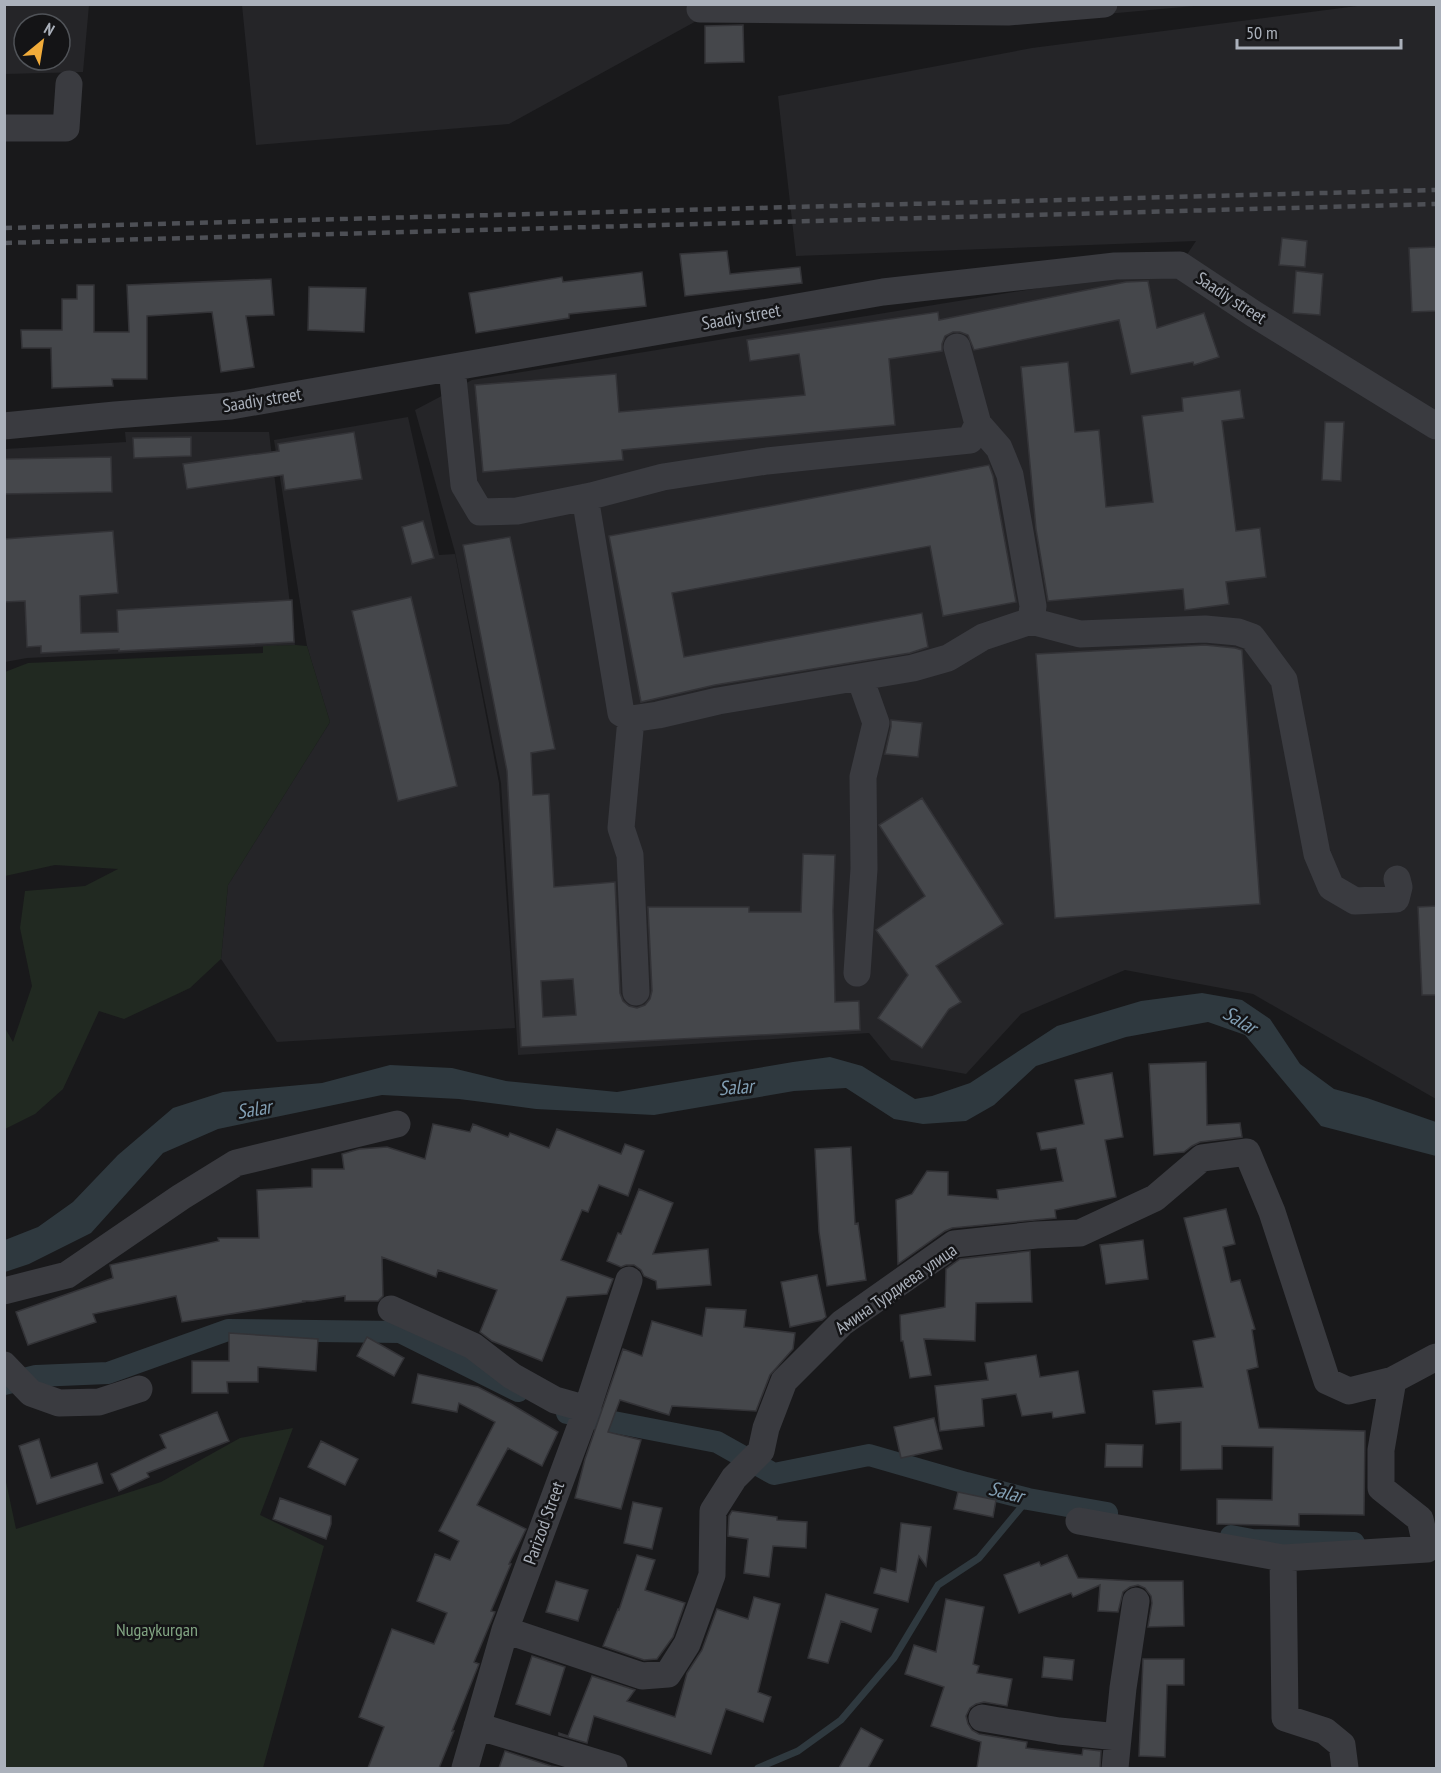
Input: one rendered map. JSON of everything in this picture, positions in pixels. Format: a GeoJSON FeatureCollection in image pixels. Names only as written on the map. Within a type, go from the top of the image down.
{"type":"FeatureCollection","features":[{"type":"Feature","properties":{"kind":"street"},"geometry":{"type":"LineString","coordinates":[[700,9],[1008,12],[1104,4]]}},
{"type":"Feature","properties":{"kind":"street"},"geometry":{"type":"LineString","coordinates":[[4,128],[66,128],[69,84]]}},
{"type":"Feature","properties":{"kind":"street","name":"Saadiy street"},"geometry":{"type":"LineString","coordinates":[[4,426],[231,406],[883,292],[1115,266],[1180,265],[1254,314],[1437,426]]}},
{"type":"Feature","properties":{"kind":"street"},"geometry":{"type":"LineString","coordinates":[[957,347],[978,424],[999,448],[1010,475],[1033,606],[1031,621]]}},
{"type":"Feature","properties":{"kind":"street"},"geometry":{"type":"LineString","coordinates":[[452,368],[464,485],[480,512],[518,511],[663,477],[766,461],[970,440],[978,424]]}},
{"type":"Feature","properties":{"kind":"street"},"geometry":{"type":"LineString","coordinates":[[585,497],[621,714],[631,719],[718,701],[913,668],[948,658],[983,637],[1031,621],[1080,634],[1205,629],[1238,632],[1252,637],[1284,680],[1317,854],[1331,886],[1355,901],[1396,899],[1399,886],[1397,879]]}},
{"type":"Feature","properties":{"kind":"street"},"geometry":{"type":"LineString","coordinates":[[857,974],[864,869],[863,777],[876,723],[860,678]]}},
{"type":"Feature","properties":{"kind":"street"},"geometry":{"type":"LineString","coordinates":[[631,719],[621,828],[630,855],[636,992]]}},
{"type":"Feature","properties":{"kind":"street"},"geometry":{"type":"LineString","coordinates":[[4,1291],[67,1275],[181,1197],[236,1163],[397,1124]]}},
{"type":"Feature","properties":{"kind":"street","name":"Амина Турдиева улица"},"geometry":{"type":"LineString","coordinates":[[505,1630],[642,1676],[668,1674],[687,1644],[712,1575],[713,1511],[734,1479],[761,1451],[766,1428],[784,1381],[842,1323],[954,1244],[1036,1235],[1080,1233],[1155,1198],[1202,1158],[1248,1152],[1272,1212],[1327,1381],[1349,1390],[1393,1380]]}},
{"type":"Feature","properties":{"kind":"street","name":"Parizod Street"},"geometry":{"type":"LineString","coordinates":[[465,1768],[505,1630],[582,1420],[629,1280]]}},
{"type":"Feature","properties":{"kind":"street"},"geometry":{"type":"LineString","coordinates":[[391,1309],[473,1346],[512,1376],[555,1400],[582,1420]]}},
{"type":"Feature","properties":{"kind":"street"},"geometry":{"type":"LineString","coordinates":[[1079,1521],[1283,1558],[1427,1549],[1420,1519],[1381,1488],[1381,1450],[1393,1380],[1437,1358]]}},
{"type":"Feature","properties":{"kind":"street"},"geometry":{"type":"LineString","coordinates":[[4,1365],[31,1393],[59,1403],[99,1402],[139,1389]]}},
{"type":"Feature","properties":{"kind":"street"},"geometry":{"type":"LineString","coordinates":[[1283,1558],[1285,1718],[1325,1731],[1342,1745],[1345,1768]]}},
{"type":"Feature","properties":{"kind":"street"},"geometry":{"type":"LineString","coordinates":[[1115,1768],[1123,1688],[1136,1600]]}},
{"type":"Feature","properties":{"kind":"street"},"geometry":{"type":"LineString","coordinates":[[982,1718],[1059,1731],[1118,1737]]}},
{"type":"Feature","properties":{"kind":"street"},"geometry":{"type":"LineString","coordinates":[[477,1726],[614,1768]]}},
{"type":"Feature","properties":{"kind":"shaded area"},"geometry":{"type":"Polygon","coordinates":[[[4,5],[89,5],[83,72],[5,74],[4,5]]]}},
{"type":"Feature","properties":{"kind":"shaded area"},"geometry":{"type":"Polygon","coordinates":[[[242,5],[1205,5],[1008,23],[700,19],[509,124],[256,145],[242,5]]]}},
{"type":"Feature","properties":{"kind":"shaded area"},"geometry":{"type":"Polygon","coordinates":[[[1365,5],[1436,5],[1436,1099],[1253,994],[1125,970],[1021,1014],[966,1074],[891,1060],[869,1033],[518,1055],[501,783],[455,552],[415,410],[472,380],[1180,265],[1196,241],[796,256],[778,96],[1032,48],[1365,5]]]}},
{"type":"Feature","properties":{"kind":"shaded area"},"geometry":{"type":"Polygon","coordinates":[[[408,417],[439,555],[455,554],[499,783],[515,1028],[277,1042],[221,959],[228,885],[330,722],[307,646],[274,440],[408,417]]]}},
{"type":"Feature","properties":{"kind":"shaded area"},"geometry":{"type":"Polygon","coordinates":[[[125,432],[269,432],[295,645],[27,658],[5,662],[5,449],[126,442],[125,432]]]}},
{"type":"Feature","properties":{"kind":"green space"},"geometry":{"type":"Polygon","coordinates":[[[263,646],[307,646],[330,722],[228,885],[221,959],[190,988],[124,1019],[99,1011],[63,1089],[35,1114],[5,1129],[5,1028],[13,1042],[32,986],[20,928],[25,891],[85,886],[118,869],[55,865],[5,876],[5,672],[28,663],[263,653],[263,646]]]}},
{"type":"Feature","properties":{"kind":"green space","name":"Nugaykurgan"},"geometry":{"type":"Polygon","coordinates":[[[293,1428],[260,1515],[324,1546],[263,1768],[5,1768],[5,1477],[16,1529],[161,1482],[240,1438],[293,1428]]]}},
{"type":"Feature","properties":{"kind":"water","name":"Salar"},"geometry":{"type":"Polygon","coordinates":[[[1202,993],[1242,1000],[1270,1019],[1300,1064],[1334,1089],[1436,1122],[1436,1156],[1321,1126],[1245,1035],[1208,1022],[1126,1037],[1036,1066],[994,1105],[966,1121],[923,1124],[894,1119],[846,1088],[794,1091],[654,1115],[536,1109],[459,1099],[382,1095],[218,1129],[163,1153],[91,1233],[29,1264],[5,1272],[5,1240],[38,1227],[73,1202],[118,1155],[173,1108],[223,1092],[322,1083],[390,1065],[452,1068],[506,1081],[617,1092],[830,1057],[862,1066],[915,1099],[932,1096],[970,1083],[1057,1026],[1141,1001],[1202,993]]]}},
{"type":"Feature","properties":{"kind":"building"},"geometry":{"type":"Polygon","coordinates":[[[743,25],[744,62],[705,63],[705,26],[743,25]]]}},
{"type":"Feature","properties":{"kind":"building"},"geometry":{"type":"Polygon","coordinates":[[[1282,238],[1307,241],[1305,267],[1279,265],[1282,238]]]}},
{"type":"Feature","properties":{"kind":"building"},"geometry":{"type":"Polygon","coordinates":[[[1437,247],[1437,311],[1412,312],[1409,248],[1437,247]]]}},
{"type":"Feature","properties":{"kind":"building"},"geometry":{"type":"Polygon","coordinates":[[[727,251],[730,274],[800,267],[802,283],[685,296],[680,254],[727,251]]]}},
{"type":"Feature","properties":{"kind":"building"},"geometry":{"type":"Polygon","coordinates":[[[1296,271],[1323,274],[1320,315],[1293,313],[1296,271]]]}},
{"type":"Feature","properties":{"kind":"building"},"geometry":{"type":"Polygon","coordinates":[[[642,272],[646,306],[569,314],[569,318],[476,333],[469,293],[562,277],[563,282],[642,272]]]}},
{"type":"Feature","properties":{"kind":"building"},"geometry":{"type":"Polygon","coordinates":[[[271,279],[274,315],[246,316],[254,367],[221,372],[212,312],[147,316],[147,379],[112,379],[113,386],[52,388],[51,348],[22,348],[21,330],[62,330],[62,299],[77,299],[77,285],[94,285],[94,332],[129,332],[127,285],[271,279]]]}},
{"type":"Feature","properties":{"kind":"building"},"geometry":{"type":"Polygon","coordinates":[[[1148,281],[1157,328],[1204,313],[1219,357],[1194,365],[1193,362],[1131,374],[1119,320],[974,350],[968,335],[953,332],[945,336],[942,351],[889,359],[895,425],[622,450],[623,460],[483,472],[475,385],[616,374],[619,412],[805,395],[799,354],[750,361],[747,340],[938,312],[939,320],[1126,282],[1148,281]]]}},
{"type":"Feature","properties":{"kind":"building"},"geometry":{"type":"Polygon","coordinates":[[[309,287],[366,288],[364,332],[308,330],[309,287]]]}},
{"type":"Feature","properties":{"kind":"building"},"geometry":{"type":"Polygon","coordinates":[[[1068,362],[1075,432],[1099,430],[1106,507],[1153,502],[1142,416],[1183,411],[1182,398],[1240,390],[1244,418],[1222,421],[1236,531],[1260,528],[1266,577],[1226,582],[1229,604],[1185,610],[1183,589],[1048,601],[1036,529],[1021,367],[1068,362]]]}},
{"type":"Feature","properties":{"kind":"building"},"geometry":{"type":"Polygon","coordinates":[[[1325,422],[1344,422],[1341,481],[1322,480],[1325,422]]]}},
{"type":"Feature","properties":{"kind":"building"},"geometry":{"type":"Polygon","coordinates":[[[354,432],[362,479],[285,490],[283,475],[187,489],[183,464],[279,451],[278,444],[354,432]]]}},
{"type":"Feature","properties":{"kind":"building"},"geometry":{"type":"Polygon","coordinates":[[[191,437],[191,456],[134,458],[133,438],[191,437]]]}},
{"type":"Feature","properties":{"kind":"building"},"geometry":{"type":"Polygon","coordinates":[[[111,457],[112,492],[4,494],[4,459],[111,457]]]}},
{"type":"Feature","properties":{"kind":"building"},"geometry":{"type":"Polygon","coordinates":[[[989,465],[1016,602],[943,616],[930,546],[672,593],[684,657],[922,613],[928,647],[910,653],[715,685],[641,702],[609,536],[989,465]]]}},
{"type":"Feature","properties":{"kind":"building"},"geometry":{"type":"Polygon","coordinates":[[[423,521],[434,558],[412,564],[402,527],[423,521]]]}},
{"type":"Feature","properties":{"kind":"building"},"geometry":{"type":"Polygon","coordinates":[[[113,531],[118,593],[80,596],[81,633],[118,632],[117,610],[292,600],[294,642],[41,653],[41,646],[27,647],[25,601],[4,602],[4,539],[113,531]]]}},
{"type":"Feature","properties":{"kind":"building"},"geometry":{"type":"Polygon","coordinates":[[[510,537],[555,749],[531,753],[533,795],[549,794],[554,887],[615,882],[620,993],[623,1001],[637,1008],[645,1005],[650,999],[652,991],[648,907],[749,907],[749,912],[801,912],[803,854],[835,855],[833,911],[835,1002],[859,1001],[860,1030],[521,1047],[507,771],[463,545],[510,537]],[[573,979],[541,981],[543,1017],[576,1015],[573,979]]]}},
{"type":"Feature","properties":{"kind":"building"},"geometry":{"type":"Polygon","coordinates":[[[411,597],[457,786],[398,801],[352,611],[411,597]]]}},
{"type":"Feature","properties":{"kind":"building"},"geometry":{"type":"Polygon","coordinates":[[[1205,645],[1242,650],[1260,904],[1055,918],[1036,654],[1205,645]]]}},
{"type":"Feature","properties":{"kind":"building"},"geometry":{"type":"Polygon","coordinates":[[[891,720],[922,723],[918,757],[885,754],[891,720]]]}},
{"type":"Feature","properties":{"kind":"building"},"geometry":{"type":"Polygon","coordinates":[[[922,798],[1003,924],[936,966],[961,1002],[949,1009],[922,1048],[878,1018],[908,975],[876,930],[925,896],[879,825],[922,798]]]}},
{"type":"Feature","properties":{"kind":"building"},"geometry":{"type":"Polygon","coordinates":[[[1437,906],[1437,995],[1422,995],[1418,907],[1437,906]]]}},
{"type":"Feature","properties":{"kind":"building"},"geometry":{"type":"Polygon","coordinates":[[[1206,1062],[1207,1125],[1240,1123],[1242,1137],[1200,1142],[1184,1152],[1154,1155],[1149,1064],[1206,1062]]]}},
{"type":"Feature","properties":{"kind":"building"},"geometry":{"type":"Polygon","coordinates":[[[1112,1073],[1123,1137],[1105,1140],[1116,1197],[1055,1210],[1056,1218],[952,1228],[898,1264],[896,1200],[912,1194],[927,1171],[948,1172],[948,1195],[998,1199],[997,1190],[1063,1181],[1056,1148],[1041,1150],[1037,1133],[1084,1124],[1075,1080],[1112,1073]]]}},
{"type":"Feature","properties":{"kind":"building"},"geometry":{"type":"Polygon","coordinates":[[[433,1124],[470,1132],[473,1124],[508,1137],[510,1133],[549,1148],[557,1129],[621,1154],[625,1144],[644,1151],[628,1196],[599,1185],[588,1212],[582,1210],[561,1260],[613,1279],[607,1294],[567,1297],[542,1361],[492,1341],[480,1332],[497,1290],[438,1270],[436,1277],[382,1257],[383,1296],[378,1301],[345,1301],[345,1296],[302,1301],[304,1302],[182,1322],[176,1296],[93,1314],[96,1322],[28,1345],[16,1312],[113,1278],[110,1265],[219,1241],[218,1238],[259,1238],[257,1190],[312,1187],[312,1169],[344,1169],[342,1154],[359,1149],[387,1147],[425,1159],[433,1124]]]}},
{"type":"Feature","properties":{"kind":"building"},"geometry":{"type":"Polygon","coordinates":[[[851,1147],[855,1224],[858,1223],[866,1280],[827,1286],[819,1232],[815,1149],[851,1147]]]}},
{"type":"Feature","properties":{"kind":"building"},"geometry":{"type":"Polygon","coordinates":[[[639,1189],[673,1203],[653,1254],[708,1249],[711,1285],[657,1289],[656,1281],[644,1276],[641,1270],[634,1265],[621,1267],[607,1261],[618,1233],[621,1234],[639,1189]]]}},
{"type":"Feature","properties":{"kind":"building"},"geometry":{"type":"Polygon","coordinates":[[[1226,1209],[1235,1244],[1223,1247],[1231,1282],[1240,1280],[1255,1329],[1252,1330],[1258,1367],[1247,1370],[1259,1428],[1365,1431],[1364,1515],[1299,1514],[1299,1526],[1217,1524],[1217,1499],[1272,1500],[1273,1447],[1222,1446],[1222,1469],[1181,1470],[1181,1422],[1156,1424],[1153,1391],[1203,1387],[1193,1341],[1215,1337],[1184,1218],[1226,1209]]]}},
{"type":"Feature","properties":{"kind":"building"},"geometry":{"type":"Polygon","coordinates":[[[1143,1240],[1148,1279],[1106,1284],[1100,1245],[1143,1240]]]}},
{"type":"Feature","properties":{"kind":"building"},"geometry":{"type":"Polygon","coordinates":[[[1030,1251],[1032,1302],[976,1303],[975,1341],[924,1339],[931,1375],[910,1378],[903,1341],[901,1341],[900,1315],[945,1307],[946,1269],[960,1259],[1030,1251]]]}},
{"type":"Feature","properties":{"kind":"building"},"geometry":{"type":"Polygon","coordinates":[[[817,1275],[826,1317],[822,1320],[790,1327],[781,1282],[817,1275]]]}},
{"type":"Feature","properties":{"kind":"building"},"geometry":{"type":"Polygon","coordinates":[[[706,1308],[746,1310],[744,1327],[795,1333],[793,1349],[770,1375],[756,1411],[672,1406],[669,1415],[620,1400],[608,1432],[641,1440],[621,1509],[575,1498],[585,1459],[623,1349],[642,1356],[652,1321],[702,1336],[706,1308]]]}},
{"type":"Feature","properties":{"kind":"building"},"geometry":{"type":"Polygon","coordinates":[[[229,1333],[318,1339],[316,1371],[258,1367],[258,1382],[227,1382],[228,1393],[192,1393],[192,1361],[229,1361],[229,1333]]]}},
{"type":"Feature","properties":{"kind":"building"},"geometry":{"type":"Polygon","coordinates":[[[367,1337],[404,1358],[394,1376],[357,1356],[367,1337]]]}},
{"type":"Feature","properties":{"kind":"building"},"geometry":{"type":"Polygon","coordinates":[[[1036,1355],[1040,1377],[1078,1371],[1085,1413],[1053,1418],[1052,1412],[1022,1416],[1016,1394],[982,1399],[984,1426],[940,1431],[935,1386],[988,1380],[985,1363],[1036,1355]]]}},
{"type":"Feature","properties":{"kind":"building"},"geometry":{"type":"Polygon","coordinates":[[[418,1374],[478,1387],[558,1432],[542,1466],[508,1448],[477,1505],[526,1529],[509,1564],[511,1564],[491,1611],[495,1612],[474,1662],[479,1664],[439,1768],[368,1768],[384,1727],[359,1717],[392,1629],[434,1644],[447,1613],[417,1601],[435,1554],[450,1560],[459,1541],[439,1531],[495,1422],[459,1403],[457,1412],[412,1403],[418,1374]]]}},
{"type":"Feature","properties":{"kind":"building"},"geometry":{"type":"Polygon","coordinates":[[[217,1412],[229,1441],[147,1473],[149,1477],[119,1491],[111,1474],[166,1448],[160,1435],[217,1412]]]}},
{"type":"Feature","properties":{"kind":"building"},"geometry":{"type":"Polygon","coordinates":[[[934,1418],[942,1449],[901,1458],[894,1427],[934,1418]]]}},
{"type":"Feature","properties":{"kind":"building"},"geometry":{"type":"Polygon","coordinates":[[[39,1439],[51,1478],[97,1463],[103,1483],[37,1504],[19,1446],[39,1439]]]}},
{"type":"Feature","properties":{"kind":"building"},"geometry":{"type":"Polygon","coordinates":[[[321,1441],[358,1459],[345,1485],[308,1467],[321,1441]]]}},
{"type":"Feature","properties":{"kind":"building"},"geometry":{"type":"Polygon","coordinates":[[[1106,1444],[1143,1445],[1142,1467],[1105,1467],[1106,1444]]]}},
{"type":"Feature","properties":{"kind":"building"},"geometry":{"type":"Polygon","coordinates":[[[958,1492],[996,1500],[993,1517],[954,1509],[958,1492]]]}},
{"type":"Feature","properties":{"kind":"building"},"geometry":{"type":"Polygon","coordinates":[[[280,1498],[331,1516],[326,1539],[273,1519],[280,1498]]]}},
{"type":"Feature","properties":{"kind":"building"},"geometry":{"type":"Polygon","coordinates":[[[633,1502],[662,1508],[652,1549],[624,1543],[633,1502]]]}},
{"type":"Feature","properties":{"kind":"building"},"geometry":{"type":"Polygon","coordinates":[[[732,1511],[777,1517],[777,1520],[807,1522],[806,1548],[773,1546],[769,1577],[744,1573],[748,1539],[728,1536],[729,1516],[732,1511]]]}},
{"type":"Feature","properties":{"kind":"building"},"geometry":{"type":"Polygon","coordinates":[[[901,1523],[931,1527],[926,1566],[919,1556],[908,1602],[874,1593],[881,1568],[896,1572],[901,1523]]]}},
{"type":"Feature","properties":{"kind":"building"},"geometry":{"type":"Polygon","coordinates":[[[637,1555],[655,1560],[645,1590],[685,1603],[673,1637],[657,1659],[644,1660],[603,1646],[619,1610],[637,1555]]]}},
{"type":"Feature","properties":{"kind":"building"},"geometry":{"type":"Polygon","coordinates":[[[1067,1555],[1078,1578],[1183,1581],[1184,1626],[1148,1627],[1151,1596],[1145,1588],[1138,1585],[1123,1592],[1118,1612],[1098,1611],[1100,1585],[1073,1597],[1071,1593],[1019,1613],[1004,1575],[1039,1562],[1041,1566],[1067,1555]]]}},
{"type":"Feature","properties":{"kind":"building"},"geometry":{"type":"Polygon","coordinates":[[[556,1581],[588,1590],[578,1621],[546,1612],[556,1581]]]}},
{"type":"Feature","properties":{"kind":"building"},"geometry":{"type":"Polygon","coordinates":[[[826,1594],[878,1609],[871,1632],[841,1621],[828,1663],[808,1658],[826,1594]]]}},
{"type":"Feature","properties":{"kind":"building"},"geometry":{"type":"Polygon","coordinates":[[[754,1597],[780,1604],[758,1692],[771,1697],[763,1722],[726,1709],[711,1754],[594,1716],[587,1743],[559,1735],[559,1733],[568,1736],[592,1676],[635,1690],[627,1701],[675,1717],[687,1673],[702,1650],[717,1609],[748,1619],[754,1597]]]}},
{"type":"Feature","properties":{"kind":"building"},"geometry":{"type":"Polygon","coordinates":[[[946,1599],[984,1607],[973,1664],[979,1666],[977,1673],[1012,1679],[1007,1706],[984,1702],[970,1708],[966,1716],[972,1730],[979,1734],[1027,1742],[1026,1748],[1082,1755],[1083,1749],[1101,1751],[1100,1768],[977,1768],[981,1742],[931,1726],[944,1687],[905,1674],[914,1645],[936,1652],[946,1599]]]}},
{"type":"Feature","properties":{"kind":"building"},"geometry":{"type":"Polygon","coordinates":[[[532,1656],[565,1667],[550,1715],[516,1704],[532,1656]]]}},
{"type":"Feature","properties":{"kind":"building"},"geometry":{"type":"Polygon","coordinates":[[[1044,1657],[1074,1660],[1072,1680],[1042,1677],[1044,1657]]]}},
{"type":"Feature","properties":{"kind":"building"},"geometry":{"type":"Polygon","coordinates":[[[1143,1659],[1184,1659],[1184,1685],[1167,1685],[1165,1757],[1139,1756],[1143,1659]]]}},
{"type":"Feature","properties":{"kind":"building"},"geometry":{"type":"Polygon","coordinates":[[[861,1728],[883,1740],[868,1768],[839,1768],[861,1728]]]}},
{"type":"Feature","properties":{"kind":"building"},"geometry":{"type":"Polygon","coordinates":[[[505,1751],[551,1766],[562,1768],[499,1768],[505,1751]]]}},
{"type":"Feature","properties":{"kind":"waterway","name":"Salar"},"geometry":{"type":"LineString","coordinates":[[4,1384],[36,1376],[108,1373],[228,1330],[400,1332],[518,1391]]}},
{"type":"Feature","properties":{"kind":"waterway","name":"Salar"},"geometry":{"type":"LineString","coordinates":[[567,1413],[717,1442],[774,1474],[869,1455],[1028,1499],[1107,1513]]}},
{"type":"Feature","properties":{"kind":"waterway"},"geometry":{"type":"LineString","coordinates":[[758,1768],[798,1751],[841,1720],[894,1658],[938,1585],[979,1558],[1028,1499]]}},
{"type":"Feature","properties":{"kind":"waterway","name":"Salar"},"geometry":{"type":"LineString","coordinates":[[1231,1536],[1252,1540],[1354,1543]]}},
{"type":"Feature","properties":{"kind":"railway"},"geometry":{"type":"LineString","coordinates":[[4,228],[1436,190]]}},
{"type":"Feature","properties":{"kind":"railway"},"geometry":{"type":"LineString","coordinates":[[4,243],[1436,204]]}}]}
